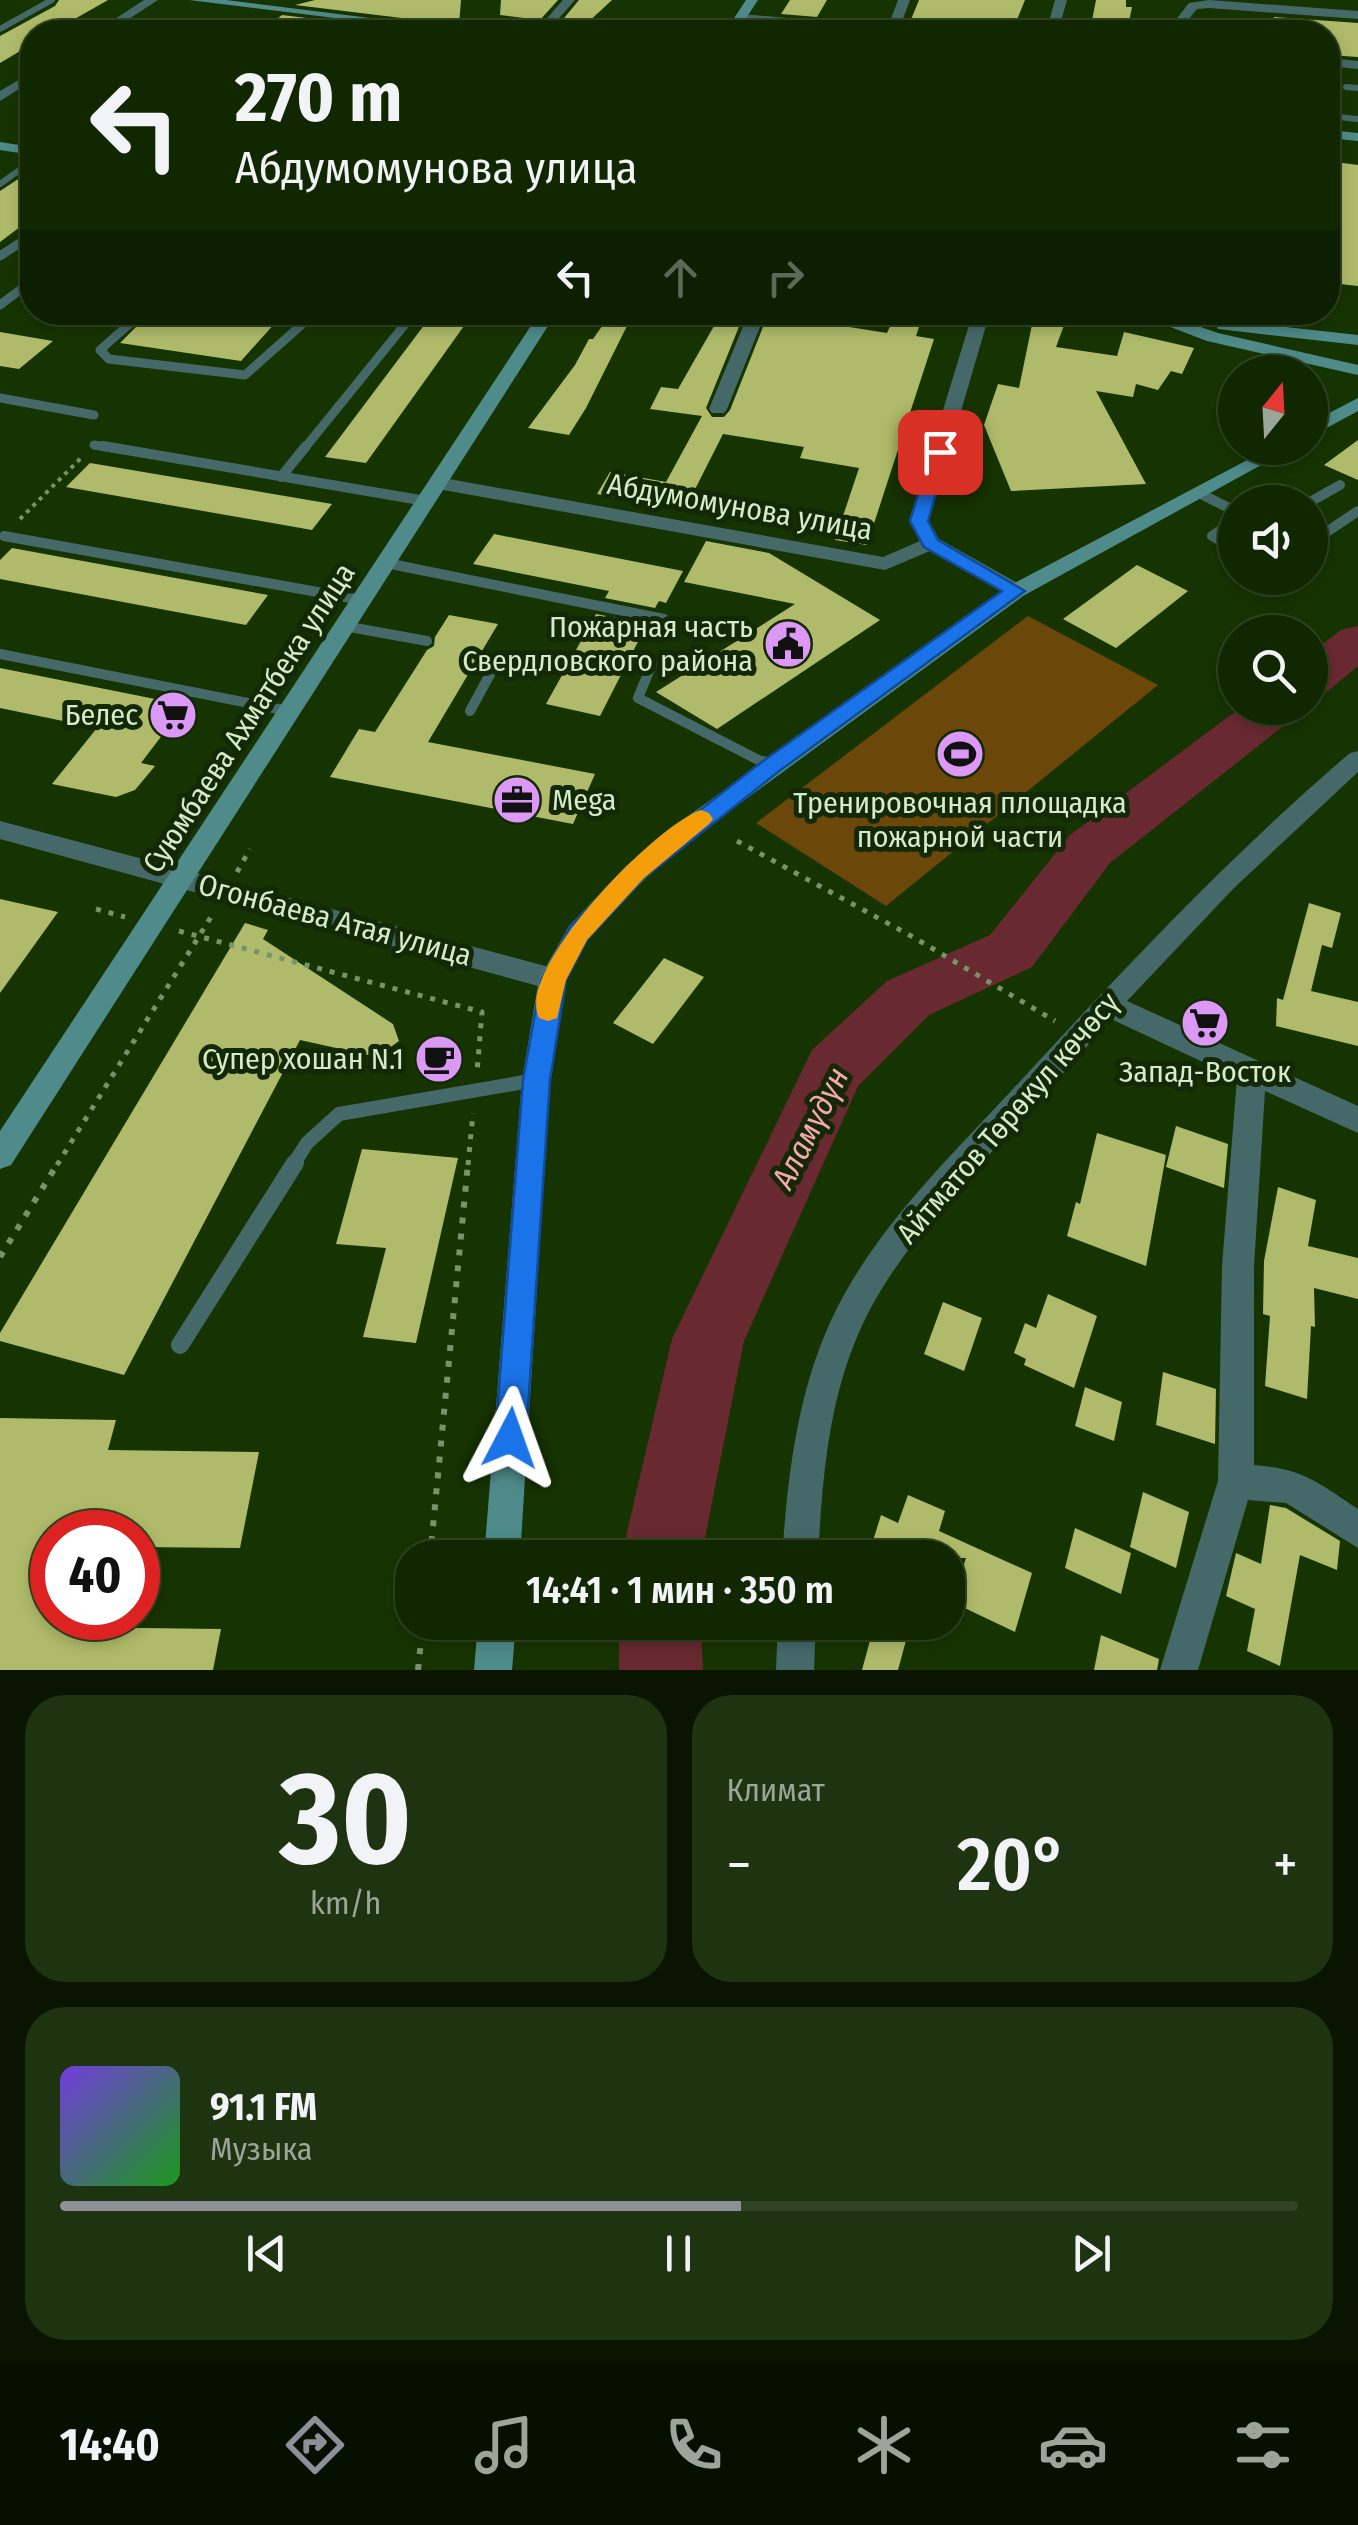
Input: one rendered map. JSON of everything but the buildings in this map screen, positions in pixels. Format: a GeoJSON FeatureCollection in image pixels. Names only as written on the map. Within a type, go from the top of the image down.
{"type":"FeatureCollection","features":[{"type":"Feature","properties":{"kind":"street"},"geometry":{"type":"LineString","coordinates":[[120,20],[152,0]]}},
{"type":"Feature","properties":{"kind":"street"},"geometry":{"type":"LineString","coordinates":[[195,0],[371,20]]}},
{"type":"Feature","properties":{"kind":"street"},"geometry":{"type":"LineString","coordinates":[[552,20],[569,0]]}},
{"type":"Feature","properties":{"kind":"street"},"geometry":{"type":"LineString","coordinates":[[752,0],[741,18],[766,20]]}},
{"type":"Feature","properties":{"kind":"street"},"geometry":{"type":"LineString","coordinates":[[1181,20],[1192,6],[1209,4],[1358,15]]}},
{"type":"Feature","properties":{"kind":"street","name":"Суюмбаева Ахматбека улица"},"geometry":{"type":"LineString","coordinates":[[0,1156],[541,325]]}},
{"type":"Feature","properties":{"kind":"street"},"geometry":{"type":"LineString","coordinates":[[718,409],[753,325]]}},
{"type":"Feature","properties":{"kind":"street"},"geometry":{"type":"LineString","coordinates":[[978,325],[919,521],[930,543],[1016,591]]}},
{"type":"Feature","properties":{"kind":"street"},"geometry":{"type":"LineString","coordinates":[[1176,325],[1358,370]]}},
{"type":"Feature","properties":{"kind":"street"},"geometry":{"type":"LineString","coordinates":[[1260,325],[1358,340]]}},
{"type":"Feature","properties":{"kind":"street"},"geometry":{"type":"LineString","coordinates":[[1328,421],[1358,403]]}},
{"type":"Feature","properties":{"kind":"street"},"geometry":{"type":"LineString","coordinates":[[503,1540],[536,1080],[553,980],[578,933],[636,872],[770,766],[1016,591],[1253,465]]}},
{"type":"Feature","properties":{"kind":"street","name":"Абдумомунова улица"},"geometry":{"type":"LineString","coordinates":[[432,492],[886,564],[930,543]]}},
{"type":"Feature","properties":{"kind":"street","name":"Айтматов Төрөкул көчөсү"},"geometry":{"type":"LineString","coordinates":[[801,1540],[804,1486],[822,1390],[846,1324],[871,1277],[935,1195],[1106,1004],[1258,848],[1358,760]]}},
{"type":"Feature","properties":{"kind":"street","name":"Огонбаева Атая улица"},"geometry":{"type":"LineString","coordinates":[[0,830],[553,980]]}},
{"type":"Feature","properties":{"kind":"street"},"geometry":{"type":"LineString","coordinates":[[1106,1004],[1358,1120]]}},
{"type":"Feature","properties":{"kind":"street"},"geometry":{"type":"LineString","coordinates":[[1179,1670],[1236,1481],[1238,1266],[1252,1073]]}},
{"type":"Feature","properties":{"kind":"street"},"geometry":{"type":"LineString","coordinates":[[1236,1481],[1292,1486],[1358,1530]]}},
{"type":"Feature","properties":{"kind":"street"},"geometry":{"type":"LineString","coordinates":[[494,1670],[496,1640]]}},
{"type":"Feature","properties":{"kind":"street"},"geometry":{"type":"LineString","coordinates":[[795,1670],[796,1640]]}},
{"type":"Feature","properties":{"kind":"lane"},"geometry":{"type":"LineString","coordinates":[[0,29],[52,0]]}},
{"type":"Feature","properties":{"kind":"lane"},"geometry":{"type":"LineString","coordinates":[[1346,87],[1358,88]]}},
{"type":"Feature","properties":{"kind":"lane"},"geometry":{"type":"LineString","coordinates":[[128,325],[100,350],[108,360],[225,375],[256,370],[303,325]]}},
{"type":"Feature","properties":{"kind":"lane"},"geometry":{"type":"LineString","coordinates":[[280,477],[404,325]]}},
{"type":"Feature","properties":{"kind":"lane"},"geometry":{"type":"LineString","coordinates":[[0,398],[94,415]]}},
{"type":"Feature","properties":{"kind":"lane"},"geometry":{"type":"LineString","coordinates":[[94,445],[280,477],[432,492]]}},
{"type":"Feature","properties":{"kind":"lane"},"geometry":{"type":"LineString","coordinates":[[1328,492],[1340,485]]}},
{"type":"Feature","properties":{"kind":"lane"},"geometry":{"type":"LineString","coordinates":[[1201,494],[1218,502]]}},
{"type":"Feature","properties":{"kind":"lane"},"geometry":{"type":"LineString","coordinates":[[1328,533],[1358,511]]}},
{"type":"Feature","properties":{"kind":"lane"},"geometry":{"type":"LineString","coordinates":[[4,536],[362,600]]}},
{"type":"Feature","properties":{"kind":"lane"},"geometry":{"type":"LineString","coordinates":[[386,563],[664,619]]}},
{"type":"Feature","properties":{"kind":"lane"},"geometry":{"type":"LineString","coordinates":[[344,626],[428,641]]}},
{"type":"Feature","properties":{"kind":"lane"},"geometry":{"type":"LineString","coordinates":[[0,654],[290,711]]}},
{"type":"Feature","properties":{"kind":"lane"},"geometry":{"type":"LineString","coordinates":[[470,711],[500,656]]}},
{"type":"Feature","properties":{"kind":"lane"},"geometry":{"type":"LineString","coordinates":[[652,664],[638,698],[770,766]]}},
{"type":"Feature","properties":{"kind":"lane"},"geometry":{"type":"LineString","coordinates":[[180,1346],[307,1143],[339,1114],[536,1080]]}},
{"type":"Feature","properties":{"kind":"path"},"geometry":{"type":"LineString","coordinates":[[4,536],[94,445]]}},
{"type":"Feature","properties":{"kind":"path"},"geometry":{"type":"LineString","coordinates":[[738,841],[914,937],[1042,1014]]}},
{"type":"Feature","properties":{"kind":"path"},"geometry":{"type":"LineString","coordinates":[[0,1257],[250,849]]}},
{"type":"Feature","properties":{"kind":"path"},"geometry":{"type":"LineString","coordinates":[[96,910],[482,1012],[432,1540]]}},
{"type":"Feature","properties":{"kind":"path"},"geometry":{"type":"LineString","coordinates":[[418,1670],[421,1640]]}},
{"type":"Feature","properties":{"kind":"shaded area","name":"Тренировочная площадка пожарной части"},"geometry":{"type":"Polygon","coordinates":[[[1028,616],[1158,685],[886,906],[756,823],[1028,616]]]}},
{"type":"Feature","properties":{"kind":"waterway","name":"Аламүдүн"},"geometry":{"type":"LineString","coordinates":[[1328,665],[1358,641]]}},
{"type":"Feature","properties":{"kind":"waterway","name":"Аламүдүн"},"geometry":{"type":"LineString","coordinates":[[665,1540],[708,1339],[834,1069],[908,998],[1011,951],[1090,849],[1251,725]]}},
{"type":"Feature","properties":{"kind":"waterway","name":"Аламүдүн"},"geometry":{"type":"LineString","coordinates":[[660,1640],[661,1670]]}},
{"type":"Feature","properties":{"kind":"slow traffic"},"geometry":{"type":"LineString","coordinates":[[548,1011],[553,980],[578,933],[636,872],[701,819]]}},
{"type":"Feature","properties":{"kind":"place","name":"Пожарная часть Свердловского района"},"geometry":{"type":"Point","coordinates":[788,644]}},
{"type":"Feature","properties":{"kind":"place","name":"Белес"},"geometry":{"type":"Point","coordinates":[173,715]}},
{"type":"Feature","properties":{"kind":"place","name":"Тренировочная площадка пожарной части"},"geometry":{"type":"Point","coordinates":[960,754]}},
{"type":"Feature","properties":{"kind":"place","name":"Mega"},"geometry":{"type":"Point","coordinates":[517,800]}},
{"type":"Feature","properties":{"kind":"place","name":"Запад-Восток"},"geometry":{"type":"Point","coordinates":[1205,1023]}},
{"type":"Feature","properties":{"kind":"place","name":"Супер хошан N.1"},"geometry":{"type":"Point","coordinates":[439,1059]}},
{"type":"Feature","properties":{"kind":"route"},"geometry":{"type":"LineString","coordinates":[[510,1438],[536,1080],[553,980],[578,933],[636,872],[770,766],[1016,591],[930,543],[919,521],[940,452]]}}]}
